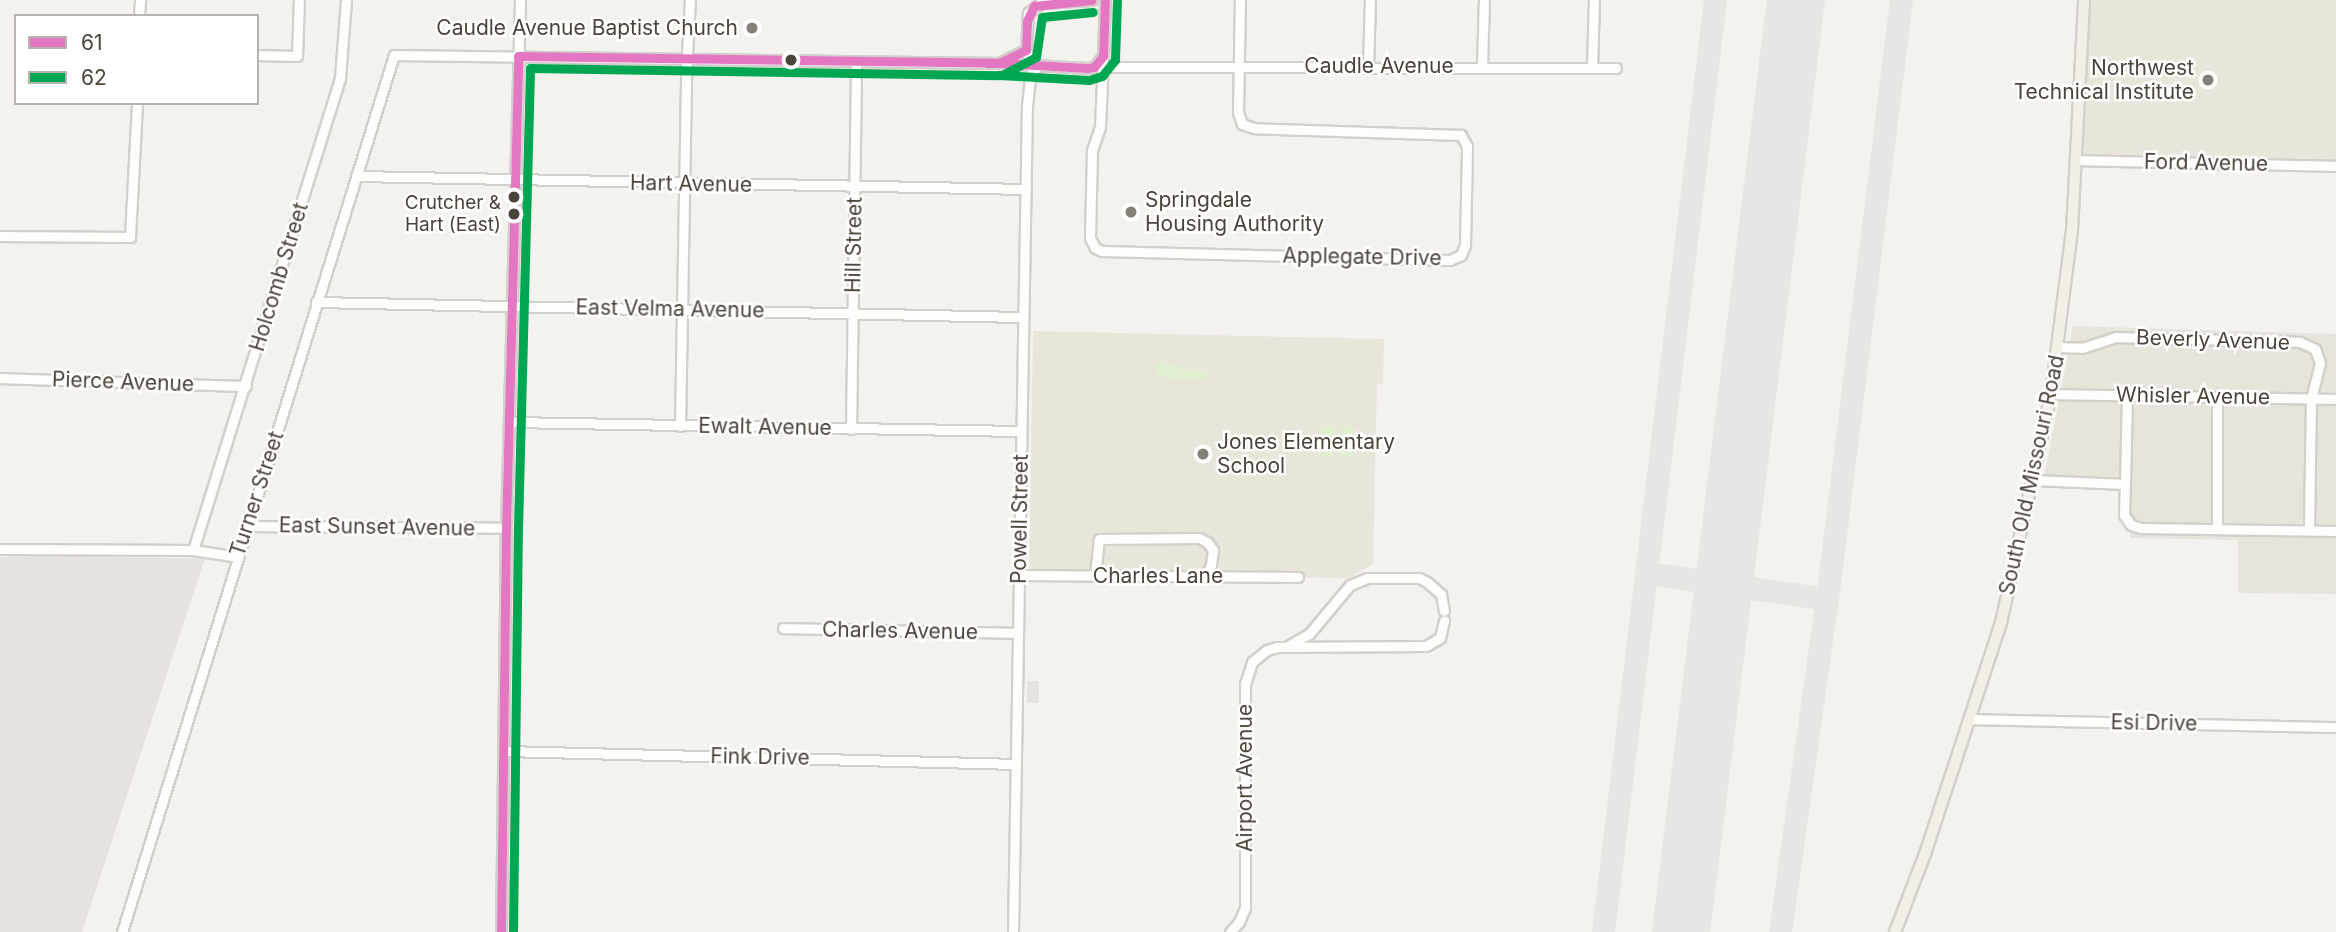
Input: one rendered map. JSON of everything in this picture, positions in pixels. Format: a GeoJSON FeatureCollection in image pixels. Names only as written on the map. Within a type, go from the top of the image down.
{"type":"FeatureCollection","features":[{"type":"Feature","properties":{"kind":"main road","name":"South Old Missouri Road"},"geometry":{"type":"LineString","coordinates":[[1895,932],[1972,719],[2001,623],[2051,394],[2070,261],[2084,0]]}},
{"type":"Feature","properties":{"kind":"street"},"geometry":{"type":"LineString","coordinates":[[259,55],[297,57],[299,0]]}},
{"type":"Feature","properties":{"kind":"street","name":"Holcomb Street"},"geometry":{"type":"LineString","coordinates":[[192,550],[246,386],[340,78],[346,0]]}},
{"type":"Feature","properties":{"kind":"street"},"geometry":{"type":"LineString","coordinates":[[501,932],[506,528],[520,0]]}},
{"type":"Feature","properties":{"kind":"street"},"geometry":{"type":"LineString","coordinates":[[680,426],[690,0]]}},
{"type":"Feature","properties":{"kind":"street"},"geometry":{"type":"LineString","coordinates":[[518,56],[1098,67],[1103,56],[1105,0]]}},
{"type":"Feature","properties":{"kind":"street"},"geometry":{"type":"LineString","coordinates":[[1239,66],[1240,0]]}},
{"type":"Feature","properties":{"kind":"street"},"geometry":{"type":"LineString","coordinates":[[1368,67],[1370,0]]}},
{"type":"Feature","properties":{"kind":"street"},"geometry":{"type":"LineString","coordinates":[[1482,66],[1484,0]]}},
{"type":"Feature","properties":{"kind":"street"},"geometry":{"type":"LineString","coordinates":[[1592,68],[1594,0]]}},
{"type":"Feature","properties":{"kind":"street"},"geometry":{"type":"LineString","coordinates":[[1038,66],[1030,61],[1026,50],[1027,20],[1034,6],[1041,3],[1090,1],[1104,16]]}},
{"type":"Feature","properties":{"kind":"street"},"geometry":{"type":"LineString","coordinates":[[999,64],[1026,50]]}},
{"type":"Feature","properties":{"kind":"street","name":"Powell Street"},"geometry":{"type":"LineString","coordinates":[[1026,50],[1024,99],[1027,106]]}},
{"type":"Feature","properties":{"kind":"street","name":"Turner Street"},"geometry":{"type":"LineString","coordinates":[[122,932],[394,55],[518,56]]}},
{"type":"Feature","properties":{"kind":"street","name":"Caudle Avenue"},"geometry":{"type":"LineString","coordinates":[[1103,56],[1112,63],[1136,62],[1142,65]]}},
{"type":"Feature","properties":{"kind":"street","name":"Hill Street"},"geometry":{"type":"LineString","coordinates":[[850,429],[856,62]]}},
{"type":"Feature","properties":{"kind":"street","name":"Powell Street"},"geometry":{"type":"LineString","coordinates":[[1013,932],[1027,106],[1030,75],[1038,66]]}},
{"type":"Feature","properties":{"kind":"street","name":"Applegate Drive"},"geometry":{"type":"LineString","coordinates":[[1098,67],[1100,127],[1092,150],[1090,238],[1091,244],[1102,251],[1450,260],[1461,255],[1465,246],[1467,146],[1464,138],[1456,134],[1247,127],[1239,118],[1239,66]]}},
{"type":"Feature","properties":{"kind":"street","name":"Caudle Avenue"},"geometry":{"type":"LineString","coordinates":[[1098,67],[1616,68]]}},
{"type":"Feature","properties":{"kind":"street"},"geometry":{"type":"LineString","coordinates":[[0,236],[130,237],[137,105]]}},
{"type":"Feature","properties":{"kind":"street","name":"Ford Avenue"},"geometry":{"type":"LineString","coordinates":[[2077,160],[2336,166]]}},
{"type":"Feature","properties":{"kind":"street","name":"Hart Avenue"},"geometry":{"type":"LineString","coordinates":[[356,176],[684,184],[1026,188]]}},
{"type":"Feature","properties":{"kind":"street","name":"East Velma Avenue"},"geometry":{"type":"LineString","coordinates":[[316,302],[1023,317]]}},
{"type":"Feature","properties":{"kind":"street","name":"Beverly Avenue"},"geometry":{"type":"LineString","coordinates":[[2059,347],[2082,348],[2115,337],[2300,342],[2309,344],[2318,355],[2320,363],[2311,398]]}},
{"type":"Feature","properties":{"kind":"street","name":"Pierce Avenue"},"geometry":{"type":"LineString","coordinates":[[0,378],[246,386]]}},
{"type":"Feature","properties":{"kind":"street","name":"Whisler Avenue"},"geometry":{"type":"LineString","coordinates":[[2051,394],[2336,399]]}},
{"type":"Feature","properties":{"kind":"street"},"geometry":{"type":"LineString","coordinates":[[2127,395],[2124,515],[2131,525],[2141,528],[2336,531]]}},
{"type":"Feature","properties":{"kind":"street"},"geometry":{"type":"LineString","coordinates":[[2217,397],[2217,529]]}},
{"type":"Feature","properties":{"kind":"street"},"geometry":{"type":"LineString","coordinates":[[2309,530],[2311,398]]}},
{"type":"Feature","properties":{"kind":"street","name":"Ewalt Avenue"},"geometry":{"type":"LineString","coordinates":[[509,422],[1021,431]]}},
{"type":"Feature","properties":{"kind":"street"},"geometry":{"type":"LineString","coordinates":[[2033,480],[2125,484]]}},
{"type":"Feature","properties":{"kind":"street","name":"East Sunset Avenue"},"geometry":{"type":"LineString","coordinates":[[249,526],[506,528]]}},
{"type":"Feature","properties":{"kind":"street"},"geometry":{"type":"LineString","coordinates":[[1095,576],[1099,539],[1199,538],[1207,542],[1213,550],[1205,577]]}},
{"type":"Feature","properties":{"kind":"street"},"geometry":{"type":"LineString","coordinates":[[0,549],[192,550],[237,556]]}},
{"type":"Feature","properties":{"kind":"street","name":"Charles Lane"},"geometry":{"type":"LineString","coordinates":[[1019,575],[1298,577]]}},
{"type":"Feature","properties":{"kind":"street","name":"Airport Avenue"},"geometry":{"type":"LineString","coordinates":[[1230,932],[1239,922],[1245,908],[1246,677],[1259,655],[1277,647],[1288,646],[1426,646],[1440,638],[1444,616],[1441,594],[1419,578],[1367,578],[1350,585],[1309,634],[1288,646]]}},
{"type":"Feature","properties":{"kind":"street","name":"Charles Avenue"},"geometry":{"type":"LineString","coordinates":[[783,628],[1018,633]]}},
{"type":"Feature","properties":{"kind":"street","name":"Esi Drive"},"geometry":{"type":"LineString","coordinates":[[1972,719],[2336,727]]}},
{"type":"Feature","properties":{"kind":"street","name":"Fink Drive"},"geometry":{"type":"LineString","coordinates":[[504,751],[1016,764]]}},
{"type":"Feature","properties":{"kind":"shaded area","name":"Northwest Technical Institute"},"geometry":{"type":"Polygon","coordinates":[[[2084,0],[2336,0],[2336,160],[2084,160],[2084,0]]]}},
{"type":"Feature","properties":{"kind":"shaded area"},"geometry":{"type":"Polygon","coordinates":[[[2073,326],[2336,334],[2336,594],[2238,593],[2238,540],[2130,538],[2130,481],[2044,478],[2073,326]]]}},
{"type":"Feature","properties":{"kind":"shaded area","name":"Jones Elementary School"},"geometry":{"type":"Polygon","coordinates":[[[1033,331],[1384,339],[1383,384],[1377,384],[1373,564],[1349,578],[1029,575],[1033,331]]]}},
{"type":"Feature","properties":{"kind":"shaded area"},"geometry":{"type":"Polygon","coordinates":[[[0,557],[205,558],[82,932],[0,932],[0,557]]]}},
{"type":"Feature","properties":{"kind":"shaded area"},"geometry":{"type":"Polygon","coordinates":[[[1027,681],[1039,681],[1039,703],[1027,703],[1027,681]]]}},
{"type":"Feature","properties":{"kind":"green space"},"geometry":{"type":"Polygon","coordinates":[[[1156,362],[1181,365],[1182,370],[1208,371],[1207,381],[1169,380],[1166,376],[1155,376],[1156,362]]]}},
{"type":"Feature","properties":{"kind":"green space"},"geometry":{"type":"Polygon","coordinates":[[[1321,425],[1336,426],[1334,457],[1319,456],[1321,425]]]}},
{"type":"Feature","properties":{"kind":"green space"},"geometry":{"type":"Polygon","coordinates":[[[1340,426],[1354,426],[1354,456],[1340,456],[1340,426]]]}},
{"type":"Feature","properties":{"kind":"taxiway"},"geometry":{"type":"LineString","coordinates":[[1603,932],[1715,0]]}},
{"type":"Feature","properties":{"kind":"taxiway"},"geometry":{"type":"LineString","coordinates":[[1780,932],[1827,599],[1901,0]]}},
{"type":"Feature","properties":{"kind":"taxiway"},"geometry":{"type":"LineString","coordinates":[[1647,573],[1827,599]]}},
{"type":"Feature","properties":{"kind":"runway"},"geometry":{"type":"LineString","coordinates":[[1681,932],[1796,0]]}},
{"type":"Feature","properties":{"kind":"transit line","name":"61"},"geometry":{"type":"LineString","coordinates":[[988,63],[999,63],[1026,50],[1027,21],[1034,6],[1092,0]]}},
{"type":"Feature","properties":{"kind":"transit line","name":"61"},"geometry":{"type":"LineString","coordinates":[[518,56],[999,63],[1087,68],[1094,67],[1103,56],[1105,0]]}},
{"type":"Feature","properties":{"kind":"transit line","name":"62"},"geometry":{"type":"LineString","coordinates":[[513,932],[518,528],[530,68],[999,75],[1089,80],[1102,76],[1115,60],[1117,0]]}},
{"type":"Feature","properties":{"kind":"transit line","name":"62"},"geometry":{"type":"LineString","coordinates":[[1004,74],[1036,57],[1042,17],[1093,12]]}},
{"type":"Feature","properties":{"kind":"transit line","name":"61"},"geometry":{"type":"LineString","coordinates":[[501,932],[506,528],[518,56]]}},
{"type":"Feature","properties":{"kind":"place","name":"Caudle Avenue Baptist Church"},"geometry":{"type":"Point","coordinates":[752,28]}},
{"type":"Feature","properties":{"kind":"place","name":"Northwest Technical Institute"},"geometry":{"type":"Point","coordinates":[2208,80]}},
{"type":"Feature","properties":{"kind":"place","name":"Springdale Housing Authority"},"geometry":{"type":"Point","coordinates":[1131,212]}},
{"type":"Feature","properties":{"kind":"place","name":"Crutcher & Hart (East)"},"geometry":{"type":"Point","coordinates":[514,214]}},
{"type":"Feature","properties":{"kind":"place","name":"Jones Elementary School"},"geometry":{"type":"Point","coordinates":[1203,454]}}]}
